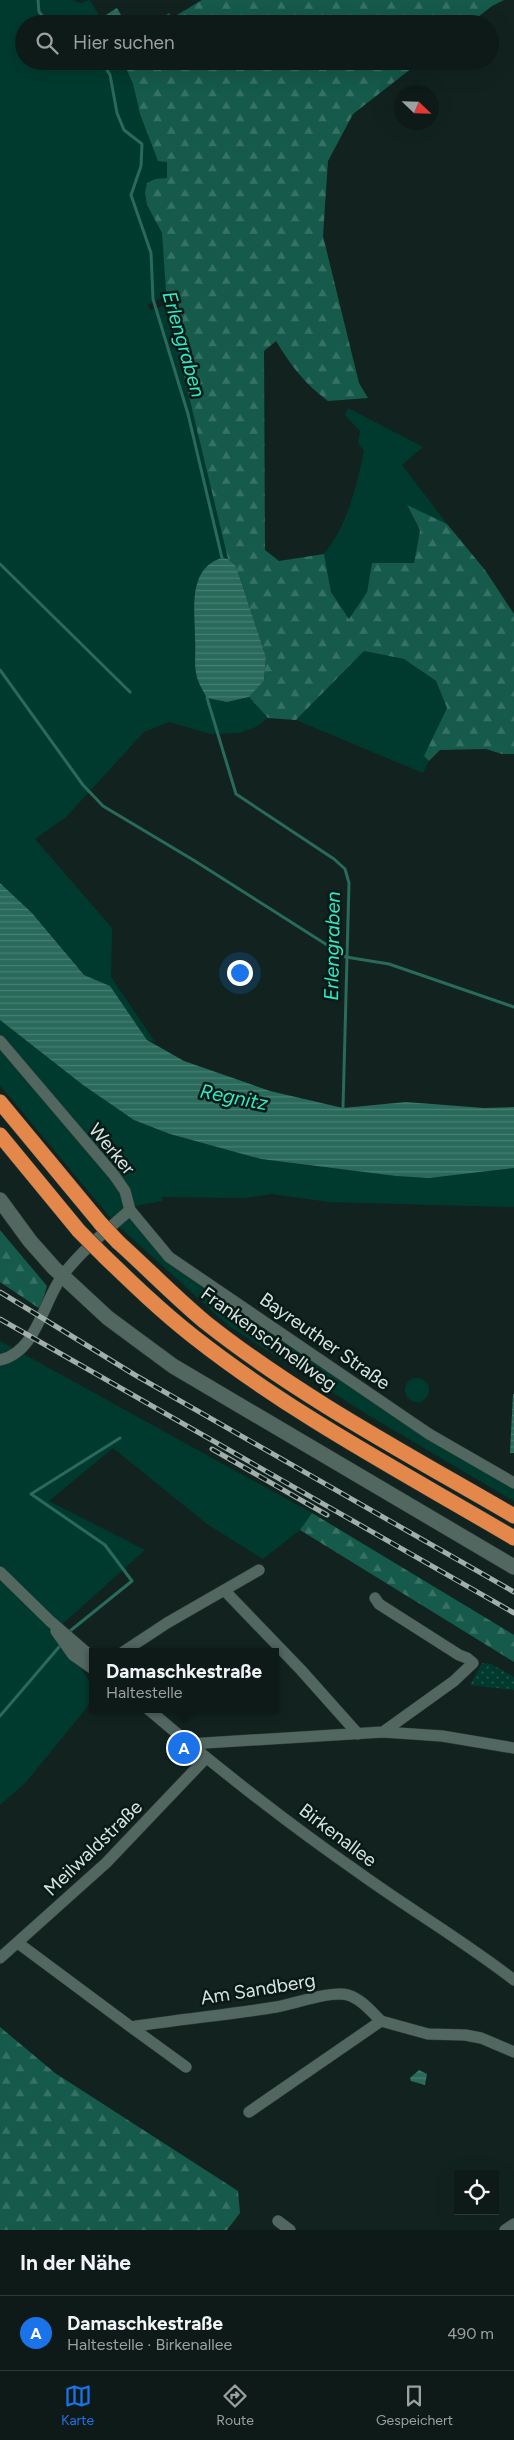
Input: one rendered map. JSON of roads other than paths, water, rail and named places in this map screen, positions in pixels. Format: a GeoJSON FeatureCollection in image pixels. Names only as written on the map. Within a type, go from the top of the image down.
{"type":"FeatureCollection","features":[{"type":"Feature","properties":{"kind":"highway","name":"Frankenschnellweg"},"geometry":{"type":"LineString","coordinates":[[0,1102],[101,1224],[118,1242],[205,1321],[257,1359],[324,1403],[514,1516]]}},
{"type":"Feature","properties":{"kind":"highway"},"geometry":{"type":"LineString","coordinates":[[0,1135],[79,1231],[168,1317],[246,1376],[312,1420],[514,1538]]}},
{"type":"Feature","properties":{"kind":"main road"},"geometry":{"type":"LineString","coordinates":[[0,1200],[30,1241],[62,1276],[108,1318],[173,1366],[514,1567]]}},
{"type":"Feature","properties":{"kind":"street","name":"Werker"},"geometry":{"type":"LineString","coordinates":[[0,1042],[114,1175],[124,1192],[130,1210]]}},
{"type":"Feature","properties":{"kind":"street"},"geometry":{"type":"LineString","coordinates":[[0,1360],[16,1352],[27,1341],[62,1276],[130,1210]]}},
{"type":"Feature","properties":{"kind":"street","name":"Bayreuther Straße"},"geometry":{"type":"LineString","coordinates":[[130,1210],[161,1248],[182,1266],[216,1287],[429,1434],[514,1483]]}},
{"type":"Feature","properties":{"kind":"street"},"geometry":{"type":"LineString","coordinates":[[129,1648],[258,1570]]}},
{"type":"Feature","properties":{"kind":"street"},"geometry":{"type":"LineString","coordinates":[[0,1572],[50,1621],[89,1655]]}},
{"type":"Feature","properties":{"kind":"street"},"geometry":{"type":"LineString","coordinates":[[226,1591],[313,1682],[358,1734]]}},
{"type":"Feature","properties":{"kind":"street"},"geometry":{"type":"LineString","coordinates":[[375,1598],[379,1604],[459,1656],[467,1658],[473,1663],[454,1681],[383,1732]]}},
{"type":"Feature","properties":{"kind":"street"},"geometry":{"type":"LineString","coordinates":[[50,1621],[73,1655],[89,1666]]}},
{"type":"Feature","properties":{"kind":"street","name":"Birkenallee"},"geometry":{"type":"LineString","coordinates":[[153,1713],[206,1758],[358,1873],[484,1956],[514,1980]]}},
{"type":"Feature","properties":{"kind":"street"},"geometry":{"type":"LineString","coordinates":[[189,1744],[383,1732],[449,1736],[514,1748]]}},
{"type":"Feature","properties":{"kind":"street","name":"Meilwaldstraße"},"geometry":{"type":"LineString","coordinates":[[0,1958],[106,1863],[206,1758]]}},
{"type":"Feature","properties":{"kind":"street"},"geometry":{"type":"LineString","coordinates":[[18,1943],[186,2067]]}},
{"type":"Feature","properties":{"kind":"street","name":"Am Sandberg"},"geometry":{"type":"LineString","coordinates":[[131,2027],[198,2016],[277,2007],[334,1994],[347,1994],[356,1998],[381,2021],[428,2034],[465,2035],[481,2038],[514,2052]]}},
{"type":"Feature","properties":{"kind":"street"},"geometry":{"type":"LineString","coordinates":[[249,2112],[381,2021]]}},
{"type":"Feature","properties":{"kind":"street"},"geometry":{"type":"LineString","coordinates":[[278,2221],[290,2230]]}},
{"type":"Feature","properties":{"kind":"street"},"geometry":{"type":"LineString","coordinates":[[505,2230],[514,2224]]}},
{"type":"Feature","properties":{"kind":"water"},"geometry":{"type":"Polygon","coordinates":[[[117,8],[121,15],[106,15],[117,8]]]}},
{"type":"Feature","properties":{"kind":"water"},"geometry":{"type":"Polygon","coordinates":[[[222,558],[228,559],[236,566],[266,657],[264,681],[249,697],[227,702],[207,698],[200,686],[195,665],[195,592],[203,571],[211,563],[222,558]]]}},
{"type":"Feature","properties":{"kind":"water","name":"Regnitz"},"geometry":{"type":"Polygon","coordinates":[[[0,883],[32,913],[84,975],[110,986],[147,1040],[184,1061],[270,1091],[343,1108],[406,1102],[484,1108],[514,1107],[514,1168],[429,1178],[396,1176],[261,1159],[170,1134],[134,1120],[83,1085],[0,1020],[0,883]]]}},
{"type":"Feature","properties":{"kind":"water"},"geometry":{"type":"Polygon","coordinates":[[[513,1394],[514,1453],[510,1453],[513,1394]]]}},
{"type":"Feature","properties":{"kind":"water"},"geometry":{"type":"Polygon","coordinates":[[[419,2070],[427,2074],[425,2085],[411,2081],[410,2078],[419,2070]]]}},
{"type":"Feature","properties":{"kind":"waterway","name":"Erlengraben"},"geometry":{"type":"LineString","coordinates":[[38,0],[39,12],[42,15]]}},
{"type":"Feature","properties":{"kind":"waterway","name":"Erlengraben"},"geometry":{"type":"LineString","coordinates":[[107,70],[110,75],[117,113],[124,130],[142,144],[141,166],[131,195],[151,253],[153,299],[188,414],[222,558]]}},
{"type":"Feature","properties":{"kind":"waterway"},"geometry":{"type":"LineString","coordinates":[[0,564],[130,692]]}},
{"type":"Feature","properties":{"kind":"waterway"},"geometry":{"type":"LineString","coordinates":[[0,670],[83,785],[103,806],[195,861],[346,957],[389,964],[514,1007]]}},
{"type":"Feature","properties":{"kind":"waterway","name":"Erlengraben"},"geometry":{"type":"LineString","coordinates":[[207,698],[236,794],[334,859],[345,869],[349,883],[343,1108]]}},
{"type":"Feature","properties":{"kind":"waterway"},"geometry":{"type":"LineString","coordinates":[[70,1631],[132,1581],[105,1545],[31,1494],[120,1438]]}},
{"type":"Feature","properties":{"kind":"waterway"},"geometry":{"type":"LineString","coordinates":[[0,1716],[59,1647]]}},
{"type":"Feature","properties":{"kind":"railway"},"geometry":{"type":"LineString","coordinates":[[0,1292],[135,1375],[514,1592]]}},
{"type":"Feature","properties":{"kind":"railway"},"geometry":{"type":"LineString","coordinates":[[0,1319],[514,1613]]}},
{"type":"Feature","properties":{"kind":"railway"},"geometry":{"type":"LineString","coordinates":[[212,1449],[327,1515]]}},
{"type":"Feature","properties":{"kind":"place","name":"Damaschkestraße"},"geometry":{"type":"Point","coordinates":[184,1748]}}]}
